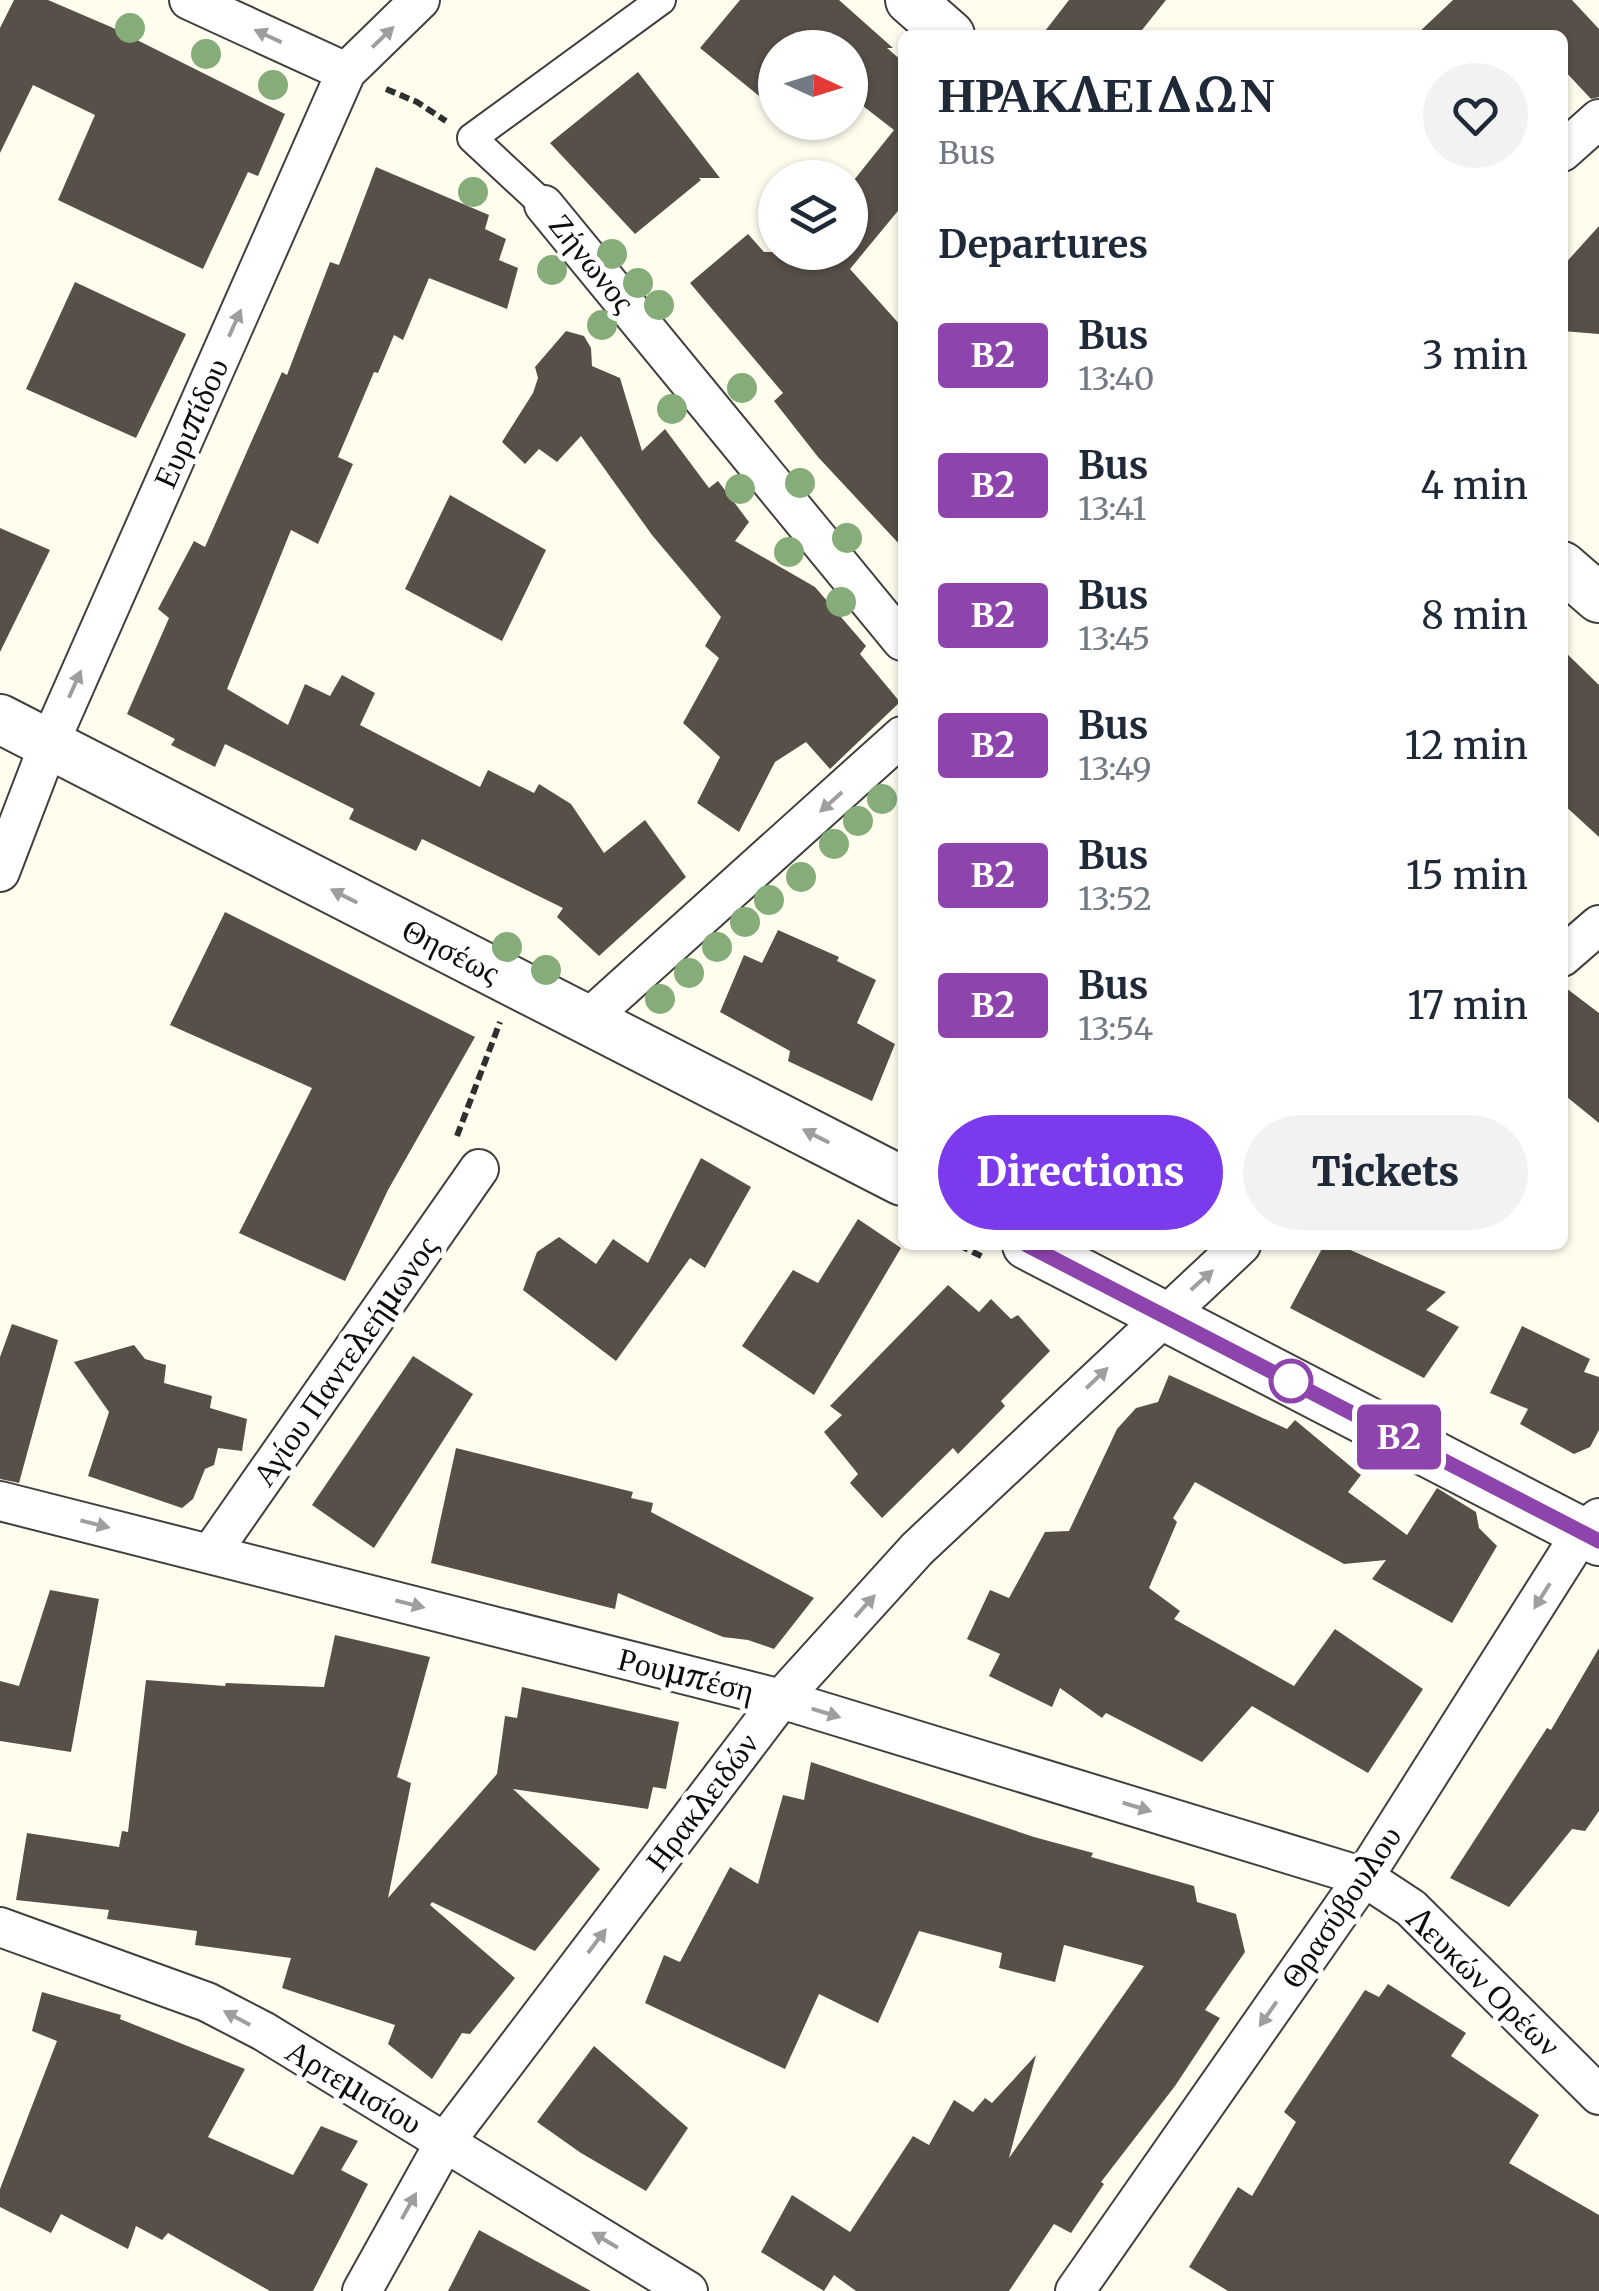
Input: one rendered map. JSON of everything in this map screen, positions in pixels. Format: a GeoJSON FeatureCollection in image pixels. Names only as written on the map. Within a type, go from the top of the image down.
{"type":"FeatureCollection","features":[{"type":"Feature","properties":{"kind":"street"},"geometry":{"type":"LineString","coordinates":[[189,0],[346,72]]}},
{"type":"Feature","properties":{"kind":"street","name":"Ευριπίδου"},"geometry":{"type":"LineString","coordinates":[[0,872],[48,744],[346,72],[420,0]]}},
{"type":"Feature","properties":{"kind":"street"},"geometry":{"type":"LineString","coordinates":[[472,138],[661,0]]}},
{"type":"Feature","properties":{"kind":"street"},"geometry":{"type":"LineString","coordinates":[[910,0],[944,30]]}},
{"type":"Feature","properties":{"kind":"street"},"geometry":{"type":"LineString","coordinates":[[1568,147],[1599,119]]}},
{"type":"Feature","properties":{"kind":"street","name":"Ζήνωνος"},"geometry":{"type":"LineString","coordinates":[[472,138],[544,204],[898,636]]}},
{"type":"Feature","properties":{"kind":"street"},"geometry":{"type":"LineString","coordinates":[[1568,571],[1599,598]]}},
{"type":"Feature","properties":{"kind":"street","name":"Θησέως"},"geometry":{"type":"LineString","coordinates":[[0,720],[898,1179]]}},
{"type":"Feature","properties":{"kind":"street"},"geometry":{"type":"LineString","coordinates":[[588,1019],[898,740]]}},
{"type":"Feature","properties":{"kind":"street"},"geometry":{"type":"LineString","coordinates":[[1568,952],[1599,924]]}},
{"type":"Feature","properties":{"kind":"street","name":"Αγίου Παντελεήμωνος"},"geometry":{"type":"LineString","coordinates":[[211,1553],[468,1155]]}},
{"type":"Feature","properties":{"kind":"street"},"geometry":{"type":"LineString","coordinates":[[1037,1250],[1593,1530]]}},
{"type":"Feature","properties":{"kind":"street","name":"Ηρακλειδών"},"geometry":{"type":"LineString","coordinates":[[362,2291],[445,2142],[780,1699],[917,1549],[1235,1250]]}},
{"type":"Feature","properties":{"kind":"street","name":"Ρουμπέση"},"geometry":{"type":"LineString","coordinates":[[0,1501],[780,1699],[1364,1877]]}},
{"type":"Feature","properties":{"kind":"street","name":"Θρασύβουλου"},"geometry":{"type":"LineString","coordinates":[[1075,2291],[1364,1877],[1593,1530]]}},
{"type":"Feature","properties":{"kind":"street","name":"Λευκών Ορέων"},"geometry":{"type":"LineString","coordinates":[[1364,1877],[1411,1908],[1599,2095]]}},
{"type":"Feature","properties":{"kind":"street","name":"Αρτεμισίου"},"geometry":{"type":"LineString","coordinates":[[0,1928],[207,2002],[263,2031],[688,2291]]}},
{"type":"Feature","properties":{"kind":"path"},"geometry":{"type":"LineString","coordinates":[[346,72],[417,102],[472,138]]}},
{"type":"Feature","properties":{"kind":"path"},"geometry":{"type":"LineString","coordinates":[[468,1155],[460,1124],[516,984]]}},
{"type":"Feature","properties":{"kind":"building"},"geometry":{"type":"Polygon","coordinates":[[[14,0],[48,0],[285,114],[258,176],[248,172],[203,269],[58,200],[95,115],[33,85],[0,153],[0,28],[14,0]]]}},
{"type":"Feature","properties":{"kind":"building"},"geometry":{"type":"Polygon","coordinates":[[[740,0],[839,0],[893,48],[887,48],[898,58],[898,211],[868,247],[868,162],[894,130],[868,110],[868,30],[758,30],[758,95],[700,48],[740,0]]]}},
{"type":"Feature","properties":{"kind":"building"},"geometry":{"type":"Polygon","coordinates":[[[1069,0],[1166,0],[1142,30],[1046,30],[1069,0]]]}},
{"type":"Feature","properties":{"kind":"building"},"geometry":{"type":"Polygon","coordinates":[[[1453,0],[1572,0],[1599,29],[1599,97],[1591,99],[1568,74],[1568,30],[1421,30],[1453,0]]]}},
{"type":"Feature","properties":{"kind":"building"},"geometry":{"type":"Polygon","coordinates":[[[638,72],[720,178],[699,178],[635,234],[550,143],[638,72]]]}},
{"type":"Feature","properties":{"kind":"building"},"geometry":{"type":"Polygon","coordinates":[[[376,167],[489,215],[485,229],[506,239],[499,260],[518,268],[507,309],[429,278],[403,340],[394,335],[378,373],[374,372],[338,457],[353,464],[318,544],[291,530],[227,689],[288,725],[305,684],[330,696],[342,675],[375,693],[360,725],[480,787],[488,770],[534,793],[539,784],[571,804],[604,853],[645,820],[686,877],[599,956],[557,917],[563,908],[422,839],[416,851],[349,819],[354,809],[225,744],[215,767],[171,745],[175,739],[127,714],[169,618],[158,609],[194,541],[205,547],[282,372],[287,375],[330,262],[339,265],[376,167]]]}},
{"type":"Feature","properties":{"kind":"building"},"geometry":{"type":"Polygon","coordinates":[[[1599,226],[1599,334],[1568,331],[1568,260],[1599,226]]]}},
{"type":"Feature","properties":{"kind":"building"},"geometry":{"type":"Polygon","coordinates":[[[748,234],[758,245],[758,270],[851,270],[898,323],[898,543],[818,457],[774,401],[783,393],[690,283],[748,234]]]}},
{"type":"Feature","properties":{"kind":"building"},"geometry":{"type":"Polygon","coordinates":[[[75,282],[186,334],[136,438],[26,389],[75,282]]]}},
{"type":"Feature","properties":{"kind":"building"},"geometry":{"type":"Polygon","coordinates":[[[566,331],[584,336],[591,348],[592,366],[620,378],[642,451],[665,429],[709,488],[718,481],[749,522],[735,541],[815,587],[866,646],[860,654],[898,700],[898,704],[830,769],[806,742],[775,762],[739,832],[697,803],[720,757],[683,723],[719,658],[705,646],[721,617],[652,535],[581,436],[557,462],[539,449],[525,464],[502,442],[533,393],[538,378],[535,367],[566,331]]]}},
{"type":"Feature","properties":{"kind":"building"},"geometry":{"type":"Polygon","coordinates":[[[450,495],[546,550],[502,641],[405,589],[450,495]]]}},
{"type":"Feature","properties":{"kind":"building"},"geometry":{"type":"Polygon","coordinates":[[[0,528],[50,550],[0,652],[0,528]]]}},
{"type":"Feature","properties":{"kind":"building"},"geometry":{"type":"Polygon","coordinates":[[[1568,655],[1599,685],[1599,837],[1568,809],[1568,655]]]}},
{"type":"Feature","properties":{"kind":"building"},"geometry":{"type":"Polygon","coordinates":[[[225,912],[475,1037],[388,1190],[345,1281],[239,1233],[312,1088],[170,1025],[225,912]]]}},
{"type":"Feature","properties":{"kind":"building"},"geometry":{"type":"Polygon","coordinates":[[[778,930],[839,957],[837,961],[876,980],[857,1023],[895,1044],[872,1101],[788,1061],[790,1051],[720,1012],[744,955],[762,963],[778,930]]]}},
{"type":"Feature","properties":{"kind":"building"},"geometry":{"type":"Polygon","coordinates":[[[1568,990],[1599,1013],[1599,1123],[1568,1098],[1568,990]]]}},
{"type":"Feature","properties":{"kind":"building"},"geometry":{"type":"Polygon","coordinates":[[[701,1158],[751,1187],[705,1268],[690,1258],[616,1361],[523,1290],[537,1252],[559,1237],[596,1264],[613,1239],[648,1263],[701,1158]]]}},
{"type":"Feature","properties":{"kind":"building"},"geometry":{"type":"Polygon","coordinates":[[[858,1219],[900,1250],[814,1395],[742,1346],[793,1270],[818,1283],[858,1219]]]}},
{"type":"Feature","properties":{"kind":"building"},"geometry":{"type":"Polygon","coordinates":[[[1321,1250],[1350,1250],[1446,1292],[1426,1310],[1459,1327],[1424,1378],[1290,1308],[1321,1250]]]}},
{"type":"Feature","properties":{"kind":"building"},"geometry":{"type":"Polygon","coordinates":[[[948,1285],[979,1312],[991,1299],[1011,1319],[1018,1315],[1050,1351],[1001,1401],[1005,1406],[958,1454],[953,1448],[882,1518],[850,1483],[858,1474],[824,1432],[842,1415],[830,1406],[948,1285]]]}},
{"type":"Feature","properties":{"kind":"building"},"geometry":{"type":"Polygon","coordinates":[[[12,1324],[58,1340],[19,1483],[0,1479],[0,1357],[12,1324]]]}},
{"type":"Feature","properties":{"kind":"building"},"geometry":{"type":"Polygon","coordinates":[[[1522,1326],[1590,1359],[1584,1372],[1599,1377],[1599,1430],[1590,1447],[1574,1454],[1520,1424],[1528,1409],[1490,1393],[1522,1326]]]}},
{"type":"Feature","properties":{"kind":"building"},"geometry":{"type":"Polygon","coordinates":[[[134,1345],[145,1359],[166,1365],[164,1383],[212,1396],[210,1408],[247,1419],[242,1451],[218,1448],[214,1465],[205,1469],[193,1499],[182,1508],[88,1476],[109,1412],[74,1362],[134,1345]]]}},
{"type":"Feature","properties":{"kind":"building"},"geometry":{"type":"Polygon","coordinates":[[[413,1356],[473,1394],[374,1548],[312,1505],[413,1356]]]}},
{"type":"Feature","properties":{"kind":"building"},"geometry":{"type":"Polygon","coordinates":[[[1169,1375],[1287,1429],[1295,1420],[1361,1475],[1348,1492],[1407,1535],[1437,1488],[1476,1512],[1479,1528],[1497,1546],[1452,1623],[1372,1579],[1386,1560],[1344,1564],[1195,1482],[1173,1518],[1177,1522],[1149,1588],[1180,1611],[1174,1619],[1294,1686],[1335,1629],[1423,1689],[1368,1773],[1252,1706],[1202,1762],[1106,1713],[1102,1718],[1060,1688],[1052,1707],[989,1676],[1000,1654],[967,1639],[990,1590],[1009,1598],[1045,1532],[1069,1531],[1117,1429],[1136,1408],[1158,1402],[1169,1375]]]}},
{"type":"Feature","properties":{"kind":"building"},"geometry":{"type":"Polygon","coordinates":[[[456,1448],[633,1492],[631,1498],[653,1503],[651,1512],[814,1598],[774,1649],[723,1637],[618,1593],[615,1609],[431,1563],[456,1448]]]}},
{"type":"Feature","properties":{"kind":"building"},"geometry":{"type":"Polygon","coordinates":[[[50,1590],[99,1599],[71,1752],[0,1741],[0,1681],[19,1686],[50,1590]]]}},
{"type":"Feature","properties":{"kind":"building"},"geometry":{"type":"Polygon","coordinates":[[[335,1635],[430,1657],[397,1777],[411,1783],[388,1898],[497,1774],[505,1716],[517,1718],[522,1687],[679,1722],[666,1789],[653,1787],[648,1809],[513,1789],[600,1869],[535,1951],[432,1902],[430,1905],[515,1978],[470,2034],[462,2033],[432,2079],[388,2044],[395,2025],[282,1988],[291,1958],[195,1945],[197,1931],[107,1919],[109,1910],[16,1900],[27,1833],[119,1847],[122,1831],[128,1832],[146,1680],[324,1687],[335,1635]]]}},
{"type":"Feature","properties":{"kind":"building"},"geometry":{"type":"Polygon","coordinates":[[[1599,1648],[1599,1811],[1585,1831],[1572,1829],[1509,1907],[1450,1878],[1547,1728],[1551,1730],[1599,1648]]]}},
{"type":"Feature","properties":{"kind":"building"},"geometry":{"type":"Polygon","coordinates":[[[811,1762],[1093,1853],[1091,1857],[1194,1886],[1197,1902],[1236,1914],[1245,1952],[1205,2010],[1220,2018],[1175,2086],[1101,2182],[1104,2184],[1071,2233],[1054,2224],[1009,2291],[856,2291],[834,2275],[824,2291],[761,2252],[792,2195],[850,2232],[913,2136],[929,2145],[954,2100],[973,2112],[985,2098],[992,2103],[1036,2055],[1009,2158],[1144,1966],[1064,1945],[1055,1982],[999,1968],[1002,1953],[919,1931],[878,2023],[819,1994],[785,2069],[645,2003],[664,1955],[680,1962],[730,1867],[758,1884],[783,1795],[804,1800],[811,1762]]]}},
{"type":"Feature","properties":{"kind":"building"},"geometry":{"type":"Polygon","coordinates":[[[1388,1984],[1466,2033],[1451,2056],[1539,2115],[1509,2163],[1599,2215],[1599,2291],[1228,2291],[1189,2267],[1238,2187],[1252,2196],[1296,2122],[1284,2112],[1365,1990],[1379,1997],[1388,1984]]]}},
{"type":"Feature","properties":{"kind":"building"},"geometry":{"type":"Polygon","coordinates":[[[42,1992],[121,2015],[120,2019],[245,2069],[208,2137],[293,2175],[321,2126],[358,2141],[341,2170],[368,2184],[313,2291],[270,2291],[168,2233],[162,2240],[136,2226],[128,2249],[61,2214],[51,2233],[0,2207],[0,2189],[57,2041],[32,2031],[42,1992]]]}},
{"type":"Feature","properties":{"kind":"building"},"geometry":{"type":"Polygon","coordinates":[[[594,2046],[688,2128],[646,2191],[537,2122],[594,2046]]]}},
{"type":"Feature","properties":{"kind":"building"},"geometry":{"type":"Polygon","coordinates":[[[479,2230],[591,2291],[448,2291],[479,2230]]]}},
{"type":"Feature","properties":{"kind":"bus line","name":"Β2"},"geometry":{"type":"LineString","coordinates":[[1037,1250],[1599,1541]]}}]}
